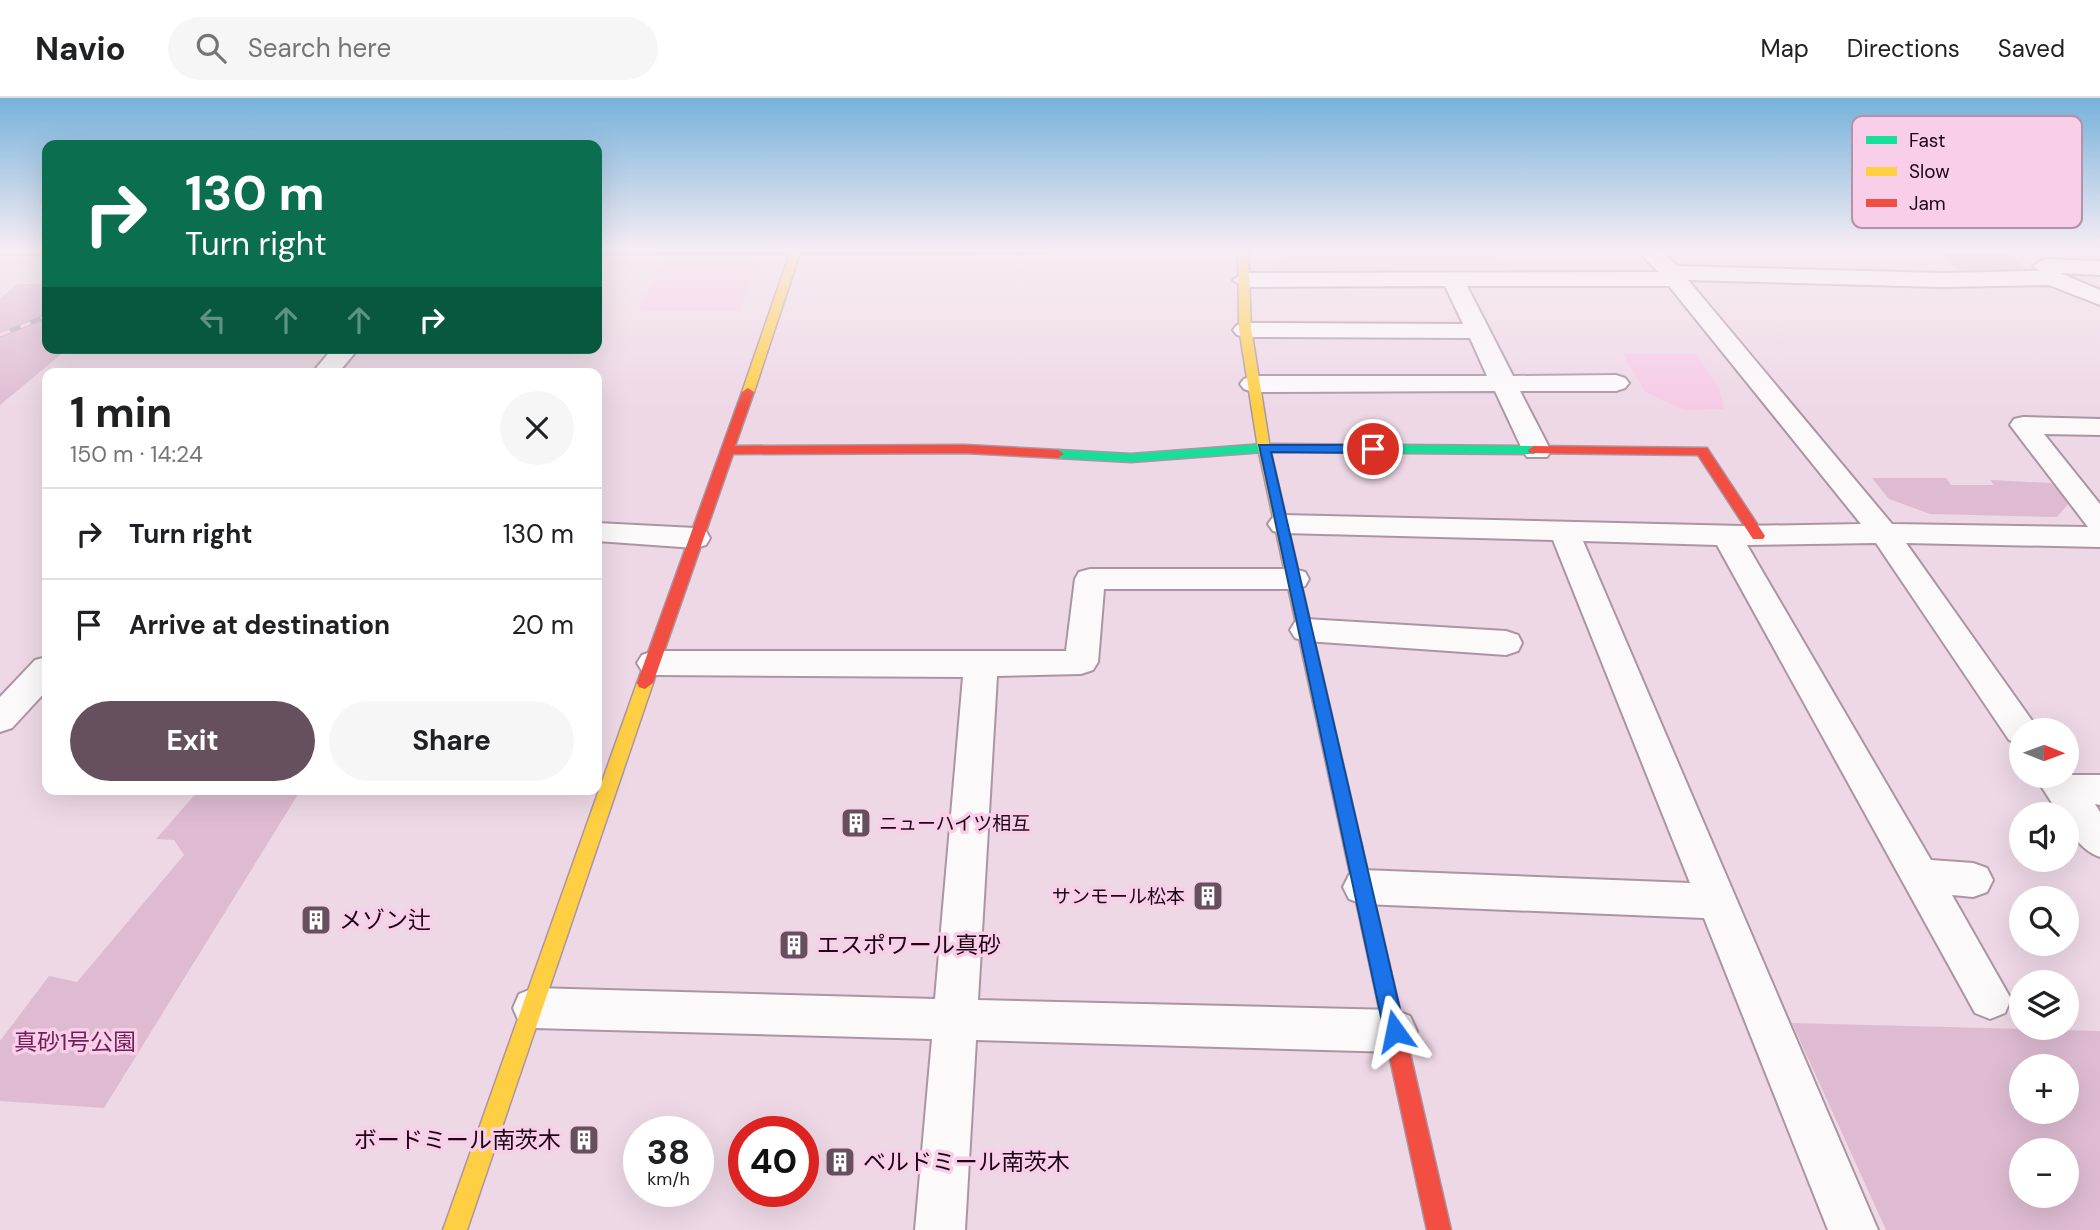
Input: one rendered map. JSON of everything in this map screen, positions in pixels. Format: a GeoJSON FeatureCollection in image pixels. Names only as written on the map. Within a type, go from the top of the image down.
{"type":"FeatureCollection","features":[{"type":"Feature","properties":{"kind":"street"},"geometry":{"type":"LineString","coordinates":[[455,1230],[654,663],[695,538],[729,450],[778,303]]}},
{"type":"Feature","properties":{"kind":"street"},"geometry":{"type":"LineString","coordinates":[[1244,303],[1245,330],[1264,448],[1439,1230]]}},
{"type":"Feature","properties":{"kind":"street"},"geometry":{"type":"LineString","coordinates":[[1464,303],[1537,451]]}},
{"type":"Feature","properties":{"kind":"street"},"geometry":{"type":"LineString","coordinates":[[1695,303],[1884,533],[2011,718]]}},
{"type":"Feature","properties":{"kind":"street"},"geometry":{"type":"LineString","coordinates":[[1245,330],[1478,331]]}},
{"type":"Feature","properties":{"kind":"street"},"geometry":{"type":"LineString","coordinates":[[329,368],[341,354]]}},
{"type":"Feature","properties":{"kind":"street"},"geometry":{"type":"LineString","coordinates":[[1253,384],[1616,383]]}},
{"type":"Feature","properties":{"kind":"street"},"geometry":{"type":"LineString","coordinates":[[2100,427],[2023,425],[2100,523]]}},
{"type":"Feature","properties":{"kind":"street"},"geometry":{"type":"LineString","coordinates":[[729,450],[965,449],[1131,458],[1264,448],[1702,451],[1742,536],[1919,875],[1990,999]]}},
{"type":"Feature","properties":{"kind":"street"},"geometry":{"type":"LineString","coordinates":[[1283,524],[1742,536],[1884,533],[2100,537]]}},
{"type":"Feature","properties":{"kind":"street"},"geometry":{"type":"LineString","coordinates":[[1564,531],[1853,1230]]}},
{"type":"Feature","properties":{"kind":"street"},"geometry":{"type":"LineString","coordinates":[[602,532],[695,538]]}},
{"type":"Feature","properties":{"kind":"street"},"geometry":{"type":"LineString","coordinates":[[654,663],[981,666],[1081,662],[1090,579],[1294,579]]}},
{"type":"Feature","properties":{"kind":"street"},"geometry":{"type":"LineString","coordinates":[[1306,630],[1506,643]]}},
{"type":"Feature","properties":{"kind":"street"},"geometry":{"type":"LineString","coordinates":[[940,1230],[981,666]]}},
{"type":"Feature","properties":{"kind":"street"},"geometry":{"type":"LineString","coordinates":[[0,719],[42,674]]}},
{"type":"Feature","properties":{"kind":"street"},"geometry":{"type":"LineString","coordinates":[[2079,786],[2100,790]]}},
{"type":"Feature","properties":{"kind":"street"},"geometry":{"type":"LineString","coordinates":[[2060,788],[2100,841]]}},
{"type":"Feature","properties":{"kind":"street"},"geometry":{"type":"LineString","coordinates":[[1919,875],[1973,880]]}},
{"type":"Feature","properties":{"kind":"street"},"geometry":{"type":"LineString","coordinates":[[1363,887],[1716,901]]}},
{"type":"Feature","properties":{"kind":"street"},"geometry":{"type":"LineString","coordinates":[[534,1008],[1395,1031]]}},
{"type":"Feature","properties":{"kind":"shaded area"},"geometry":{"type":"Polygon","coordinates":[[[642,303],[743,303],[740,311],[638,311],[642,303]]]}},
{"type":"Feature","properties":{"kind":"shaded area"},"geometry":{"type":"Polygon","coordinates":[[[1623,354],[1696,354],[1719,388],[1724,409],[1684,410],[1645,392],[1623,354]]]}},
{"type":"Feature","properties":{"kind":"green space"},"geometry":{"type":"Polygon","coordinates":[[[0,303],[42,303],[42,354],[61,354],[0,405],[0,303]]]}},
{"type":"Feature","properties":{"kind":"green space"},"geometry":{"type":"Polygon","coordinates":[[[1872,478],[1946,478],[1951,485],[1994,485],[1990,480],[2051,483],[2069,503],[2057,517],[1930,514],[1889,499],[1872,478]]]}},
{"type":"Feature","properties":{"kind":"green space","name":"真砂1号公園"},"geometry":{"type":"Polygon","coordinates":[[[195,795],[298,795],[104,1108],[0,1101],[0,1041],[49,976],[77,982],[184,855],[174,840],[156,839],[195,795]]]}},
{"type":"Feature","properties":{"kind":"green space"},"geometry":{"type":"Polygon","coordinates":[[[1792,1023],[2009,1029],[2009,1040],[2079,1040],[2079,1030],[2100,1031],[2100,1230],[1886,1230],[1792,1023]]]}},
{"type":"Feature","properties":{"kind":"railway"},"geometry":{"type":"LineString","coordinates":[[0,335],[42,318]]}},
{"type":"Feature","properties":{"kind":"traffic: fast"},"geometry":{"type":"LineString","coordinates":[[1058,454],[1131,458],[1264,448],[1534,450]]}},
{"type":"Feature","properties":{"kind":"traffic: slow"},"geometry":{"type":"LineString","coordinates":[[748,392],[778,303]]}},
{"type":"Feature","properties":{"kind":"traffic: slow"},"geometry":{"type":"LineString","coordinates":[[1244,303],[1245,328],[1264,448],[1353,846]]}},
{"type":"Feature","properties":{"kind":"traffic: slow"},"geometry":{"type":"LineString","coordinates":[[455,1230],[645,683]]}},
{"type":"Feature","properties":{"kind":"traffic: jam"},"geometry":{"type":"LineString","coordinates":[[645,683],[748,392]]}},
{"type":"Feature","properties":{"kind":"traffic: jam"},"geometry":{"type":"LineString","coordinates":[[729,450],[965,449],[1058,454]]}},
{"type":"Feature","properties":{"kind":"traffic: jam"},"geometry":{"type":"LineString","coordinates":[[1534,450],[1702,451],[1758,536]]}},
{"type":"Feature","properties":{"kind":"traffic: jam"},"geometry":{"type":"LineString","coordinates":[[1353,846],[1439,1230]]}},
{"type":"Feature","properties":{"kind":"place","name":"ニューハイツ相互"},"geometry":{"type":"Point","coordinates":[856,823]}},
{"type":"Feature","properties":{"kind":"place","name":"サンモール松本"},"geometry":{"type":"Point","coordinates":[1208,896]}},
{"type":"Feature","properties":{"kind":"place","name":"メゾン辻"},"geometry":{"type":"Point","coordinates":[316,920]}},
{"type":"Feature","properties":{"kind":"place","name":"エスポワール真砂"},"geometry":{"type":"Point","coordinates":[794,945]}},
{"type":"Feature","properties":{"kind":"place","name":"ボードミール南茨木"},"geometry":{"type":"Point","coordinates":[584,1140]}},
{"type":"Feature","properties":{"kind":"place","name":"ベルドミール南茨木"},"geometry":{"type":"Point","coordinates":[840,1162]}},
{"type":"Feature","properties":{"kind":"route"},"geometry":{"type":"LineString","coordinates":[[1373,449],[1264,448],[1395,1031]]}}]}
